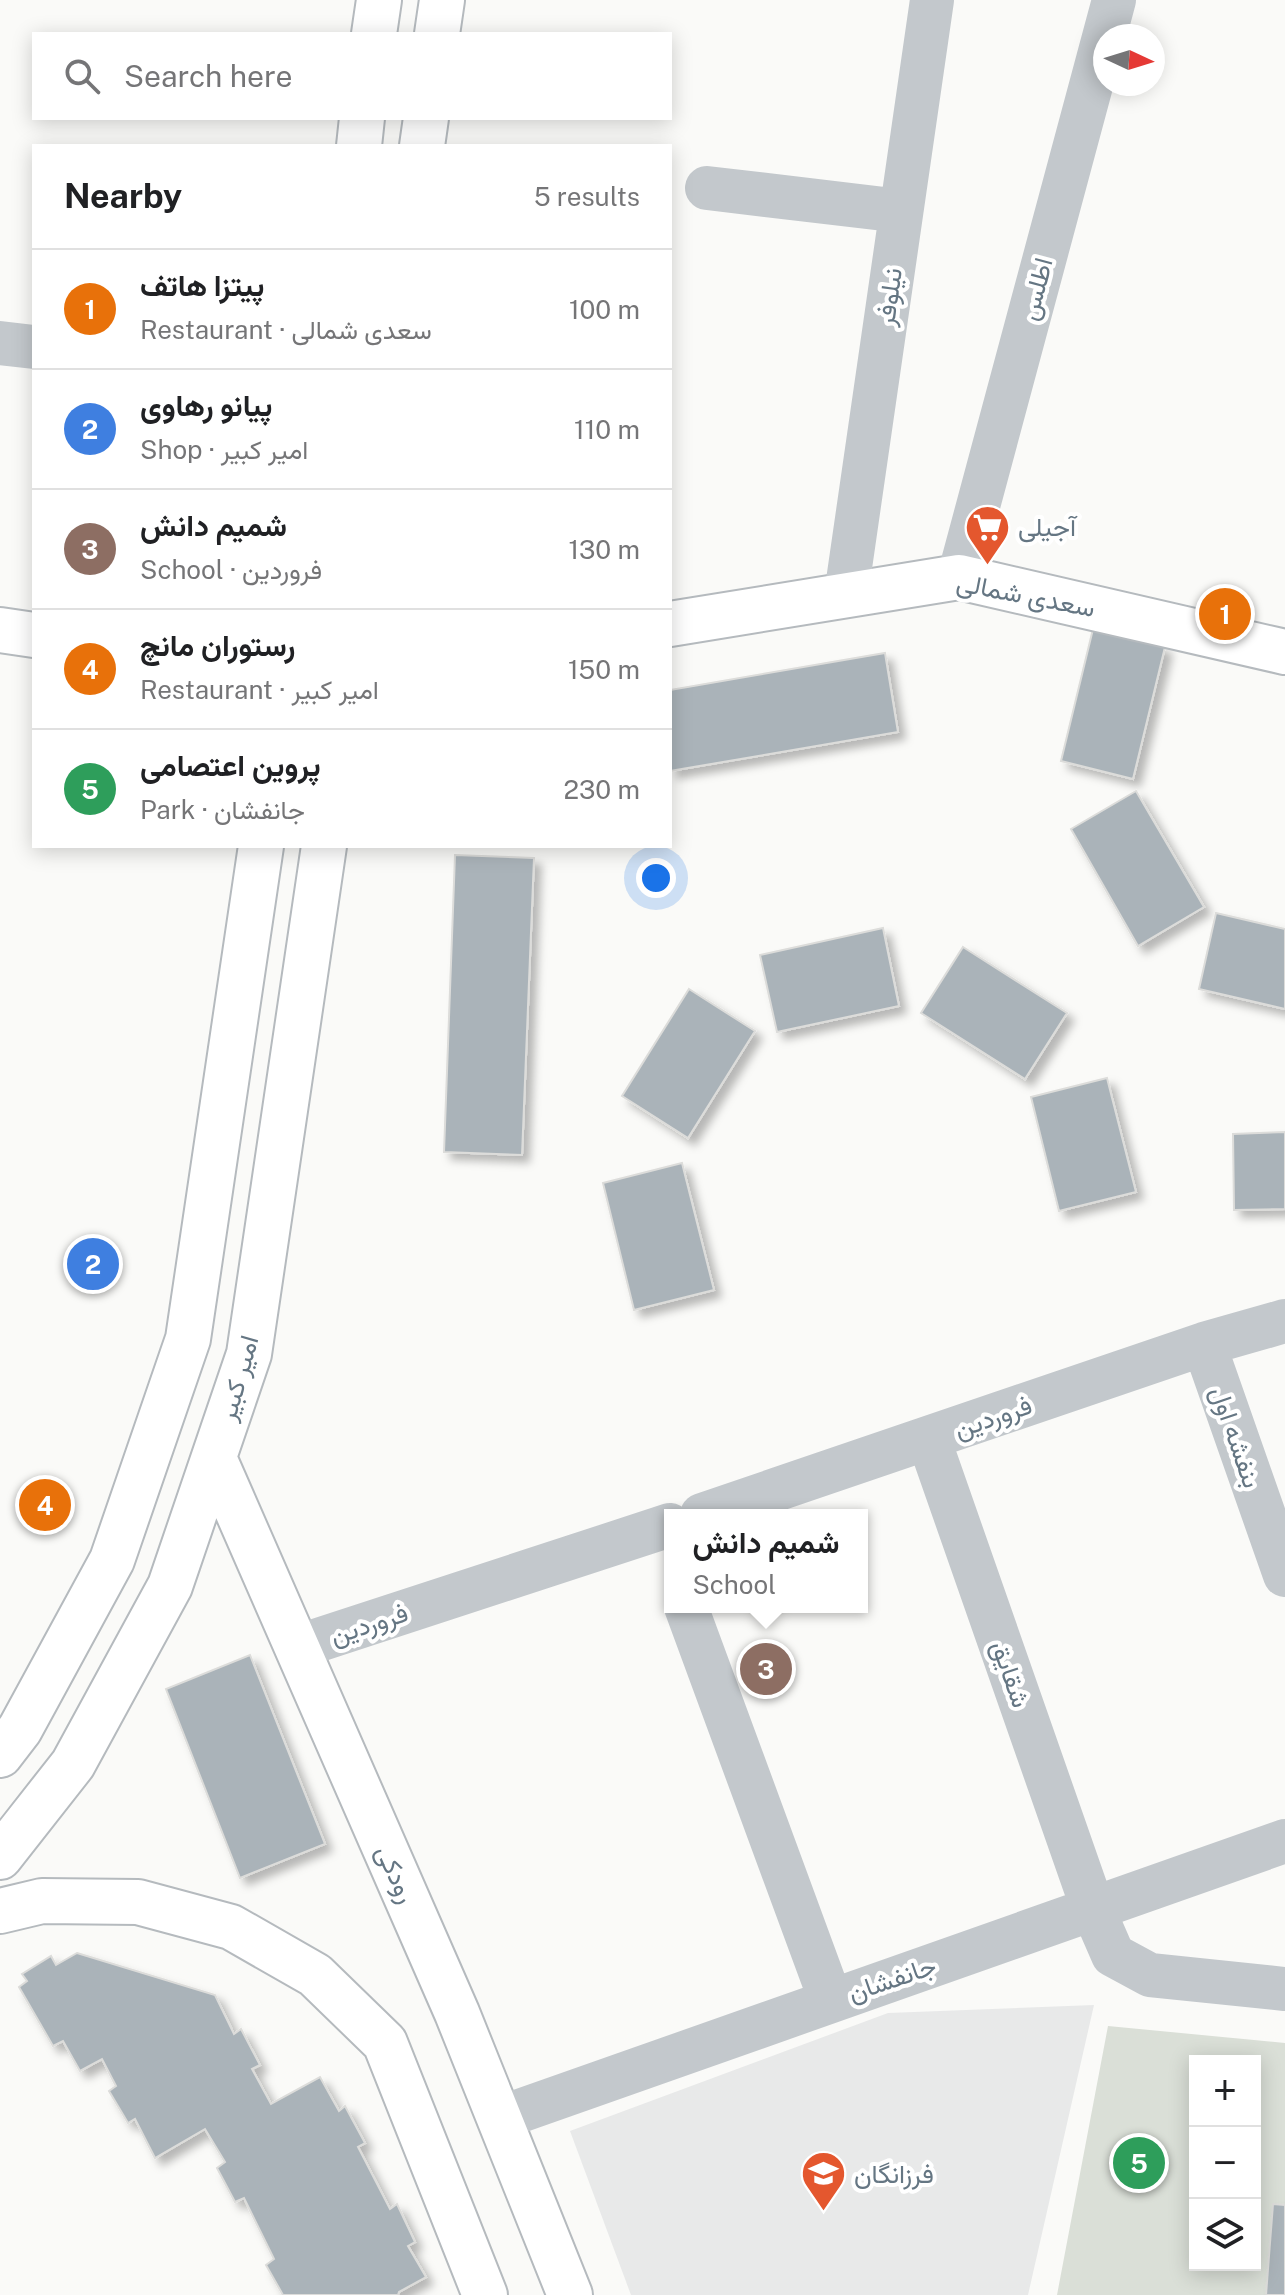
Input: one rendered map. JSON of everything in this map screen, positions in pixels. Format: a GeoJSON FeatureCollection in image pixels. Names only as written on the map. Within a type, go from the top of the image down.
{"type":"FeatureCollection","features":[{"type":"Feature","properties":{"kind":"main road"},"geometry":{"type":"LineString","coordinates":[[374,32],[379,0]]}},
{"type":"Feature","properties":{"kind":"main road"},"geometry":{"type":"LineString","coordinates":[[437,32],[442,0]]}},
{"type":"Feature","properties":{"kind":"main road"},"geometry":{"type":"LineString","coordinates":[[359,144],[362,120]]}},
{"type":"Feature","properties":{"kind":"main road"},"geometry":{"type":"LineString","coordinates":[[422,144],[426,120]]}},
{"type":"Feature","properties":{"kind":"main road","name":"سعدى شمالى"},"geometry":{"type":"LineString","coordinates":[[672,624],[959,577],[1285,652]]}},
{"type":"Feature","properties":{"kind":"main road"},"geometry":{"type":"LineString","coordinates":[[0,630],[32,635]]}},
{"type":"Feature","properties":{"kind":"main road"},"geometry":{"type":"LineString","coordinates":[[0,1755],[20,1729],[112,1560],[188,1339],[261,848]]}},
{"type":"Feature","properties":{"kind":"main road","name":"امیر کبیر"},"geometry":{"type":"LineString","coordinates":[[0,1857],[73,1764],[170,1586],[249,1354],[324,848]]}},
{"type":"Feature","properties":{"kind":"main road","name":"رودکى"},"geometry":{"type":"LineString","coordinates":[[214,1458],[457,2013],[570,2295]]}},
{"type":"Feature","properties":{"kind":"main road"},"geometry":{"type":"LineString","coordinates":[[0,1911],[42,1901],[138,1902],[231,1927],[315,1975],[385,2043],[485,2295]]}},
{"type":"Feature","properties":{"kind":"street","name":"نیلوفر"},"geometry":{"type":"LineString","coordinates":[[846,595],[932,0]]}},
{"type":"Feature","properties":{"kind":"street","name":"اطلس"},"geometry":{"type":"LineString","coordinates":[[959,577],[1114,0]]}},
{"type":"Feature","properties":{"kind":"street"},"geometry":{"type":"LineString","coordinates":[[707,188],[901,211]]}},
{"type":"Feature","properties":{"kind":"street"},"geometry":{"type":"LineString","coordinates":[[0,343],[32,347]]}},
{"type":"Feature","properties":{"kind":"street","name":"فروردین"},"geometry":{"type":"LineString","coordinates":[[720,1509],[1204,1344],[1285,1321]]}},
{"type":"Feature","properties":{"kind":"street","name":"بنفشه اول"},"geometry":{"type":"LineString","coordinates":[[1204,1344],[1285,1575]]}},
{"type":"Feature","properties":{"kind":"street","name":"شقایق"},"geometry":{"type":"LineString","coordinates":[[929,1440],[1093,1909],[1113,1955],[1150,1975],[1285,1989]]}},
{"type":"Feature","properties":{"kind":"street","name":"فروردین"},"geometry":{"type":"LineString","coordinates":[[297,1647],[664,1541]]}},
{"type":"Feature","properties":{"kind":"street"},"geometry":{"type":"LineString","coordinates":[[688,1613],[831,2001]]}},
{"type":"Feature","properties":{"kind":"street","name":"جانفشان"},"geometry":{"type":"LineString","coordinates":[[500,2118],[1285,1841]]}},
{"type":"Feature","properties":{"kind":"shaded area","name":"فرزانگان"},"geometry":{"type":"Polygon","coordinates":[[[1094,2005],[1028,2295],[631,2295],[570,2131],[888,2013],[1094,2005]]]}},
{"type":"Feature","properties":{"kind":"shaded area"},"geometry":{"type":"Polygon","coordinates":[[[1108,2026],[1285,2043],[1285,2295],[1057,2295],[1108,2026]]]}},
{"type":"Feature","properties":{"kind":"building"},"geometry":{"type":"Polygon","coordinates":[[[1093,629],[1165,647],[1133,779],[1061,761],[1093,629]]]}},
{"type":"Feature","properties":{"kind":"building"},"geometry":{"type":"Polygon","coordinates":[[[885,653],[898,732],[672,771],[672,690],[885,653]]]}},
{"type":"Feature","properties":{"kind":"building"},"geometry":{"type":"Polygon","coordinates":[[[1136,791],[1204,907],[1138,946],[1071,829],[1136,791]]]}},
{"type":"Feature","properties":{"kind":"building"},"geometry":{"type":"Polygon","coordinates":[[[455,855],[534,858],[522,1155],[444,1152],[455,855]]]}},
{"type":"Feature","properties":{"kind":"building"},"geometry":{"type":"Polygon","coordinates":[[[1216,913],[1285,929],[1285,1009],[1199,989],[1216,913]]]}},
{"type":"Feature","properties":{"kind":"building"},"geometry":{"type":"Polygon","coordinates":[[[883,928],[899,1006],[777,1032],[760,955],[883,928]]]}},
{"type":"Feature","properties":{"kind":"building"},"geometry":{"type":"Polygon","coordinates":[[[963,947],[1067,1013],[1025,1079],[921,1013],[963,947]]]}},
{"type":"Feature","properties":{"kind":"building"},"geometry":{"type":"Polygon","coordinates":[[[689,989],[755,1031],[688,1138],[622,1096],[689,989]]]}},
{"type":"Feature","properties":{"kind":"building"},"geometry":{"type":"Polygon","coordinates":[[[1107,1078],[1136,1192],[1059,1211],[1031,1097],[1107,1078]]]}},
{"type":"Feature","properties":{"kind":"building"},"geometry":{"type":"Polygon","coordinates":[[[1285,1132],[1285,1209],[1234,1210],[1233,1134],[1285,1132]]]}},
{"type":"Feature","properties":{"kind":"building"},"geometry":{"type":"Polygon","coordinates":[[[682,1163],[714,1290],[634,1310],[603,1183],[682,1163]]]}},
{"type":"Feature","properties":{"kind":"building"},"geometry":{"type":"Polygon","coordinates":[[[250,1655],[325,1844],[240,1878],[166,1689],[250,1655]]]}},
{"type":"Feature","properties":{"kind":"building"},"geometry":{"type":"Polygon","coordinates":[[[77,1953],[215,1995],[234,2034],[241,2029],[260,2065],[252,2069],[271,2104],[320,2077],[339,2111],[345,2106],[365,2143],[358,2147],[390,2209],[397,2204],[415,2242],[408,2246],[426,2277],[398,2295],[283,2295],[266,2265],[274,2259],[244,2198],[235,2202],[217,2168],[225,2162],[205,2129],[155,2158],[135,2119],[128,2123],[109,2091],[116,2086],[102,2059],[80,2071],[63,2041],[53,2046],[19,1987],[27,1981],[22,1974],[51,1956],[56,1965],[77,1953]]]}},
{"type":"Feature","properties":{"kind":"building"},"geometry":{"type":"Polygon","coordinates":[[[1273,2204],[1285,2205],[1285,2295],[1266,2295],[1273,2204]]]}},
{"type":"Feature","properties":{"kind":"place","name":"آجیلی"},"geometry":{"type":"Point","coordinates":[987,566]}},
{"type":"Feature","properties":{"kind":"place","name":"پیتزا هاتف"},"geometry":{"type":"Point","coordinates":[1225,614]}},
{"type":"Feature","properties":{"kind":"place","name":"پیانو رهاوی"},"geometry":{"type":"Point","coordinates":[93,1264]}},
{"type":"Feature","properties":{"kind":"place","name":"رستوران مانچ"},"geometry":{"type":"Point","coordinates":[45,1505]}},
{"type":"Feature","properties":{"kind":"place","name":"شمیم دانش"},"geometry":{"type":"Point","coordinates":[766,1669]}},
{"type":"Feature","properties":{"kind":"place","name":"پروین اعتصامى"},"geometry":{"type":"Point","coordinates":[1139,2163]}},
{"type":"Feature","properties":{"kind":"place","name":"فرزانگان"},"geometry":{"type":"Point","coordinates":[823,2213]}}]}
